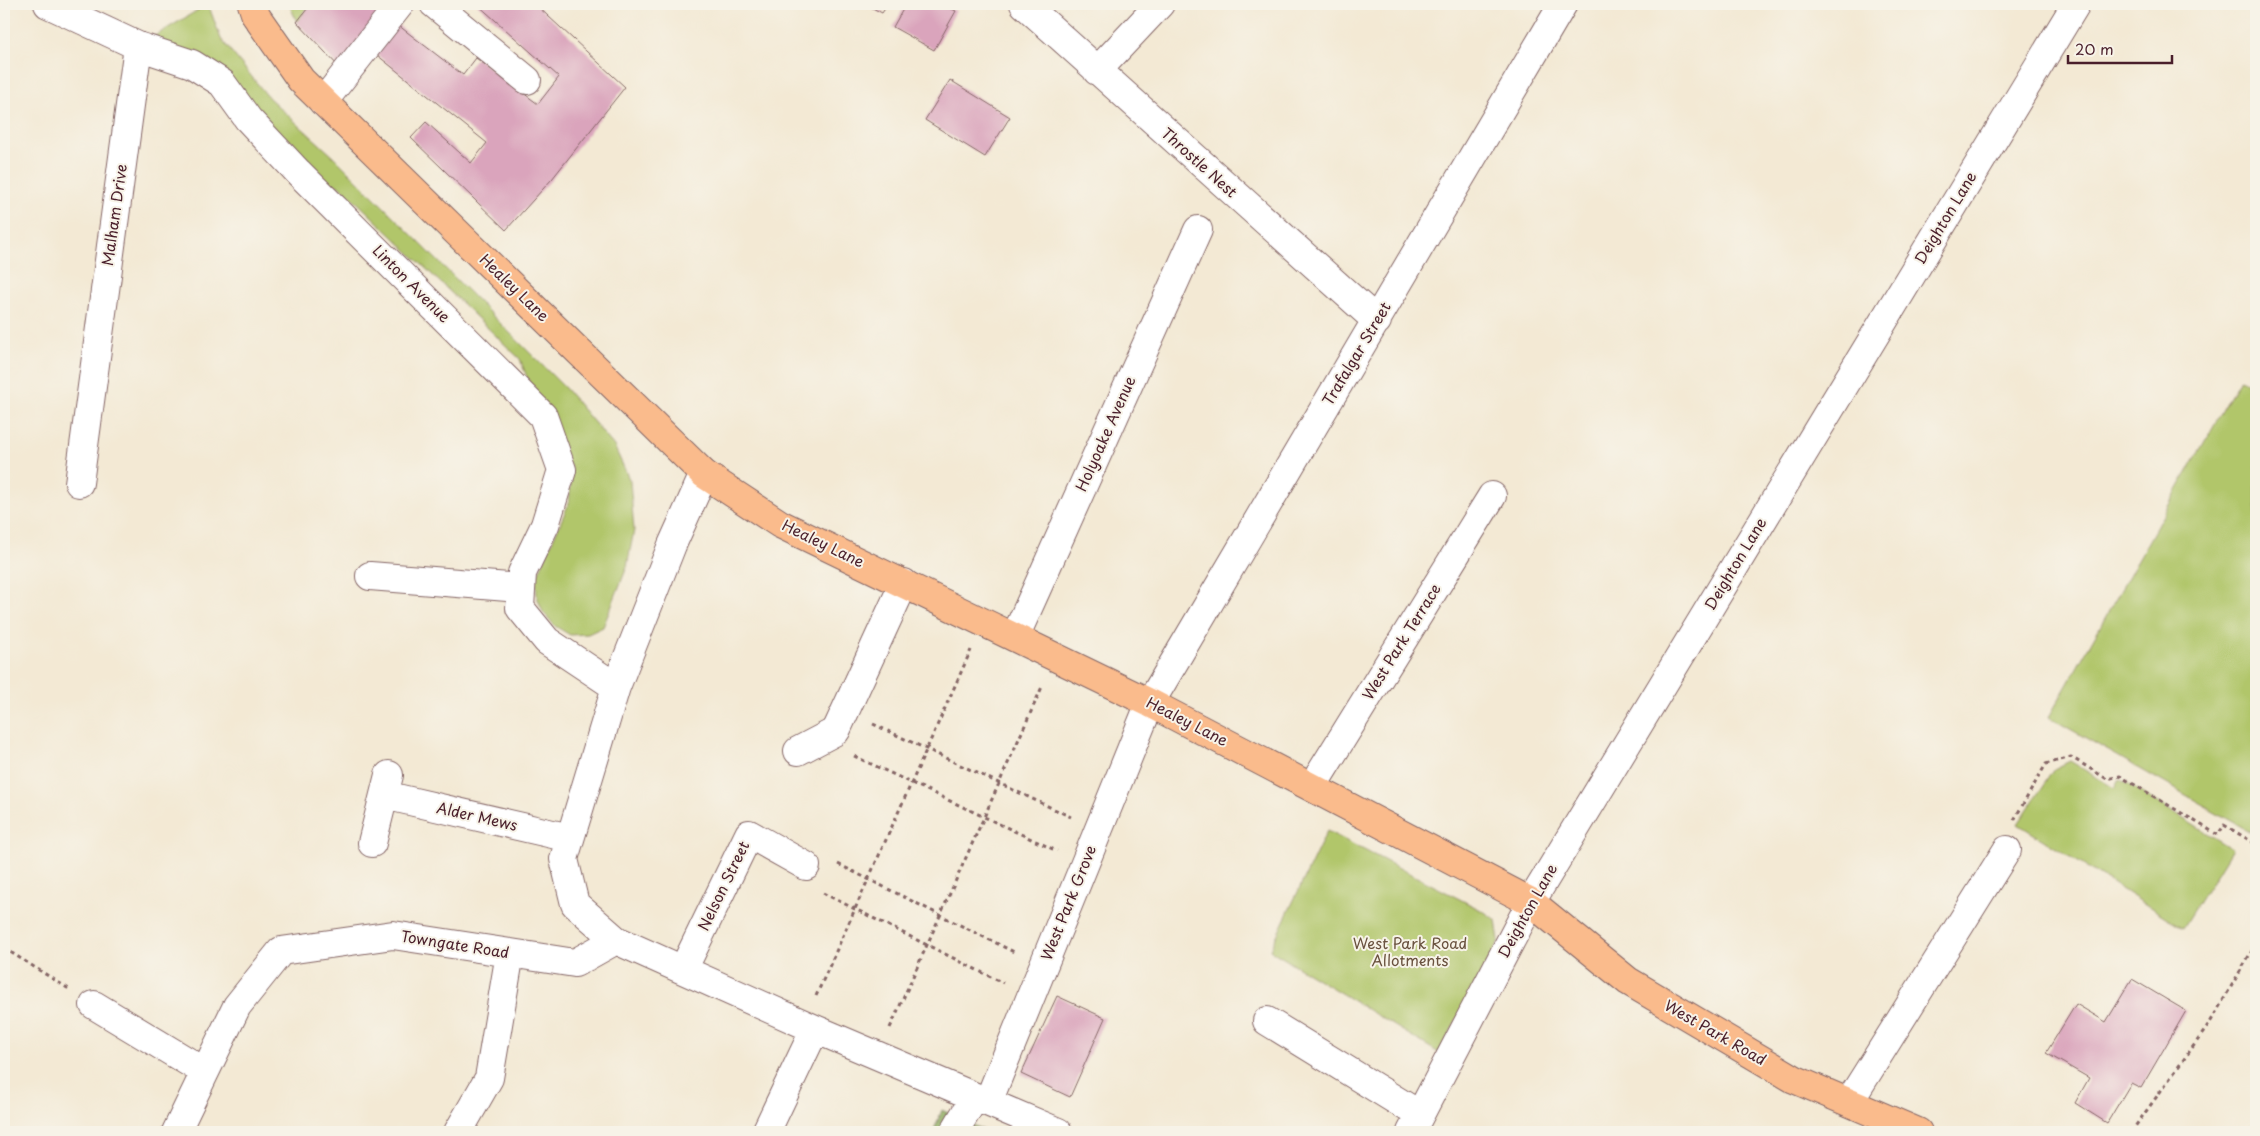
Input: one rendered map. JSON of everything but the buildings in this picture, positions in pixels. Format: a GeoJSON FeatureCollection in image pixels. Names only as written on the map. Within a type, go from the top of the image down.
{"type":"FeatureCollection","features":[{"type":"Feature","properties":{"kind":"main road","name":"Healey Lane"},"geometry":{"type":"LineString","coordinates":[[252,4],[256,16],[301,80],[704,474],[780,524],[1150,703],[1531,902]]}},
{"type":"Feature","properties":{"kind":"main road","name":"West Park Road"},"geometry":{"type":"LineString","coordinates":[[1531,902],[1628,981],[1794,1079],[1918,1132]]}},
{"type":"Feature","properties":{"kind":"street"},"geometry":{"type":"LineString","coordinates":[[48,4],[138,46]]}},
{"type":"Feature","properties":{"kind":"street"},"geometry":{"type":"LineString","coordinates":[[323,102],[400,4]]}},
{"type":"Feature","properties":{"kind":"street"},"geometry":{"type":"LineString","coordinates":[[434,4],[527,80]]}},
{"type":"Feature","properties":{"kind":"street","name":"Throstle Nest"},"geometry":{"type":"LineString","coordinates":[[1024,4],[1097,72],[1376,321]]}},
{"type":"Feature","properties":{"kind":"street"},"geometry":{"type":"LineString","coordinates":[[1097,72],[1160,4]]}},
{"type":"Feature","properties":{"kind":"street","name":"Trafalgar Street"},"geometry":{"type":"LineString","coordinates":[[1150,703],[1563,4]]}},
{"type":"Feature","properties":{"kind":"street","name":"Deighton Lane"},"geometry":{"type":"LineString","coordinates":[[1416,1124],[1531,902],[2076,4]]}},
{"type":"Feature","properties":{"kind":"street","name":"Malham Drive"},"geometry":{"type":"LineString","coordinates":[[79,483],[138,46]]}},
{"type":"Feature","properties":{"kind":"street","name":"Linton Avenue"},"geometry":{"type":"LineString","coordinates":[[138,46],[192,64],[222,83],[248,119],[298,172],[543,416],[562,470],[546,525],[522,573],[520,608],[547,641],[616,688]]}},
{"type":"Feature","properties":{"kind":"street","name":"Holyoake Avenue"},"geometry":{"type":"LineString","coordinates":[[1015,637],[1198,230]]}},
{"type":"Feature","properties":{"kind":"street"},"geometry":{"type":"LineString","coordinates":[[704,474],[672,546],[616,688],[570,838],[564,860],[575,904],[616,940],[809,1027],[1058,1132]]}},
{"type":"Feature","properties":{"kind":"street","name":"West Park Terrace"},"geometry":{"type":"LineString","coordinates":[[1312,788],[1492,496]]}},
{"type":"Feature","properties":{"kind":"street"},"geometry":{"type":"LineString","coordinates":[[370,576],[521,588]]}},
{"type":"Feature","properties":{"kind":"street"},"geometry":{"type":"LineString","coordinates":[[798,751],[841,721],[904,584]]}},
{"type":"Feature","properties":{"kind":"street","name":"West Park Grove"},"geometry":{"type":"LineString","coordinates":[[954,1132],[981,1100],[1031,996],[1150,703]]}},
{"type":"Feature","properties":{"kind":"street","name":"Alder Mews"},"geometry":{"type":"LineString","coordinates":[[372,843],[387,785],[570,838]]}},
{"type":"Feature","properties":{"kind":"street","name":"Nelson Street"},"geometry":{"type":"LineString","coordinates":[[683,970],[749,834],[806,866]]}},
{"type":"Feature","properties":{"kind":"street"},"geometry":{"type":"LineString","coordinates":[[1848,1102],[2007,850]]}},
{"type":"Feature","properties":{"kind":"street","name":"Towngate Road"},"geometry":{"type":"LineString","coordinates":[[176,1132],[237,1006],[281,951],[392,935],[575,963],[616,940]]}},
{"type":"Feature","properties":{"kind":"street"},"geometry":{"type":"LineString","coordinates":[[458,1132],[489,1078],[510,953]]}},
{"type":"Feature","properties":{"kind":"street"},"geometry":{"type":"LineString","coordinates":[[94,1005],[205,1072]]}},
{"type":"Feature","properties":{"kind":"street"},"geometry":{"type":"LineString","coordinates":[[1267,1021],[1416,1124]]}},
{"type":"Feature","properties":{"kind":"street"},"geometry":{"type":"LineString","coordinates":[[766,1132],[809,1027]]}},
{"type":"Feature","properties":{"kind":"path"},"geometry":{"type":"LineString","coordinates":[[809,1027],[855,909],[983,622]]}},
{"type":"Feature","properties":{"kind":"path"},"geometry":{"type":"LineString","coordinates":[[878,1056],[1055,657]]}},
{"type":"Feature","properties":{"kind":"path"},"geometry":{"type":"LineString","coordinates":[[841,721],[926,749],[1099,830]]}},
{"type":"Feature","properties":{"kind":"path"},"geometry":{"type":"LineString","coordinates":[[841,721],[851,754],[1084,864]]}},
{"type":"Feature","properties":{"kind":"path"},"geometry":{"type":"LineString","coordinates":[[2007,850],[2003,838],[2046,764],[2071,757],[2107,779],[2120,776],[2218,835],[2224,824],[2256,844]]}},
{"type":"Feature","properties":{"kind":"path"},"geometry":{"type":"LineString","coordinates":[[1031,996],[810,887],[806,866],[830,860],[1043,966]]}},
{"type":"Feature","properties":{"kind":"path"},"geometry":{"type":"LineString","coordinates":[[2131,1132],[2208,1026],[2256,944]]}},
{"type":"Feature","properties":{"kind":"path"},"geometry":{"type":"LineString","coordinates":[[4,948],[94,1005]]}},
{"type":"Feature","properties":{"kind":"green space"},"geometry":{"type":"Polygon","coordinates":[[[208,4],[221,39],[269,98],[335,158],[565,388],[614,446],[630,481],[634,530],[627,567],[603,627],[588,634],[570,635],[555,626],[543,612],[537,597],[536,579],[569,503],[572,470],[533,393],[520,359],[340,186],[320,182],[153,37],[208,4]]]}},
{"type":"Feature","properties":{"kind":"green space"},"geometry":{"type":"Polygon","coordinates":[[[289,4],[311,4],[297,22],[289,4]]]}},
{"type":"Feature","properties":{"kind":"green space"},"geometry":{"type":"Polygon","coordinates":[[[2240,379],[2256,387],[2256,835],[2049,717],[2240,379]]]}},
{"type":"Feature","properties":{"kind":"green space"},"geometry":{"type":"Polygon","coordinates":[[[2070,761],[2114,788],[2119,779],[2232,849],[2183,928],[2018,824],[2054,769],[2070,761]]]}},
{"type":"Feature","properties":{"kind":"green space","name":"West Park Road Allotments"},"geometry":{"type":"Polygon","coordinates":[[[1327,831],[1483,911],[1496,920],[1499,941],[1439,1053],[1270,950],[1327,831]]]}},
{"type":"Feature","properties":{"kind":"green space"},"geometry":{"type":"Polygon","coordinates":[[[942,1110],[987,1132],[933,1132],[942,1110]]]}}]}
